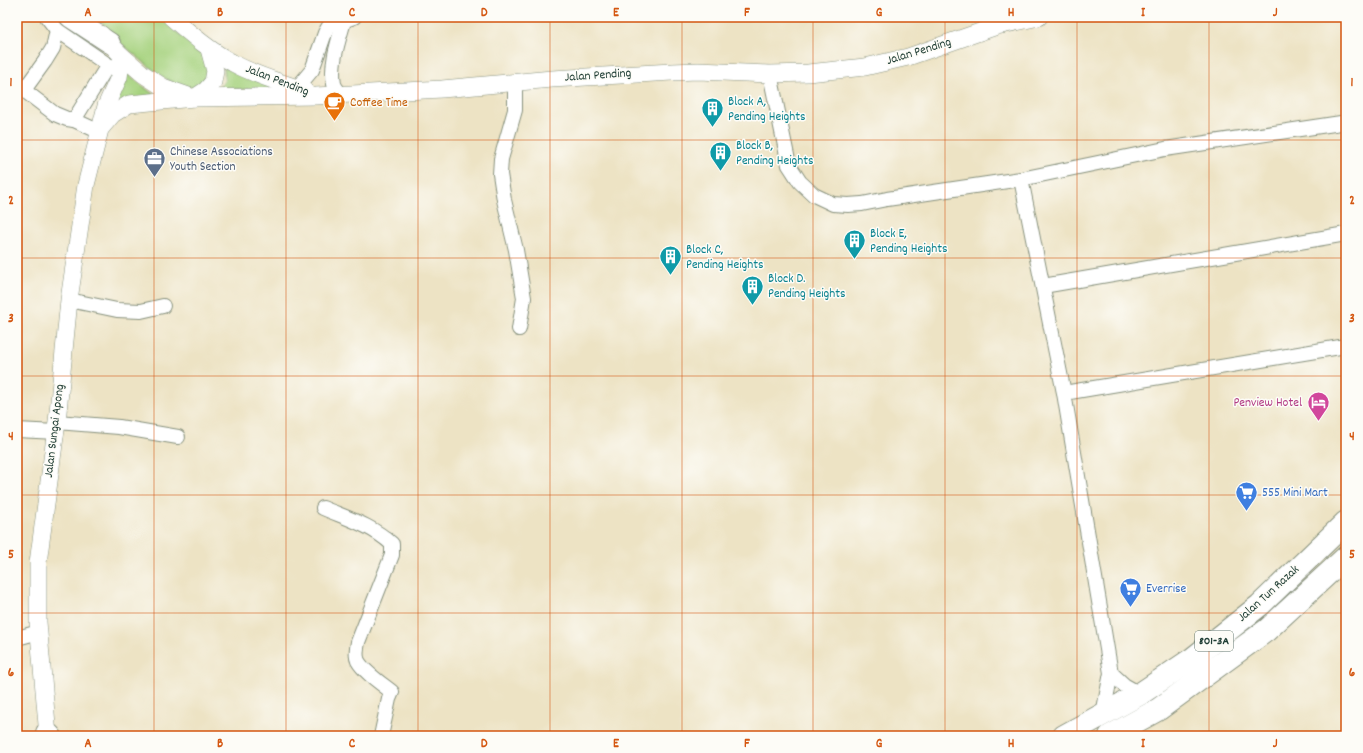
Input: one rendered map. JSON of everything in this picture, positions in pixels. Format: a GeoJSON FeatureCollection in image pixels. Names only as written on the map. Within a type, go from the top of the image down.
{"type":"FeatureCollection","features":[{"type":"Feature","properties":{"kind":"highway","name":"Jalan Tun Razak"},"geometry":{"type":"LineString","coordinates":[[1064,736],[1140,694],[1192,659],[1260,605],[1345,522]]}},
{"type":"Feature","properties":{"kind":"highway","name":"Jalan Tun Razak"},"geometry":{"type":"LineString","coordinates":[[1110,736],[1159,709],[1267,630],[1346,557]]}},
{"type":"Feature","properties":{"kind":"main road"},"geometry":{"type":"LineString","coordinates":[[64,23],[115,58]]}},
{"type":"Feature","properties":{"kind":"street"},"geometry":{"type":"LineString","coordinates":[[47,17],[64,23],[53,48],[45,61],[20,87],[55,114],[100,130],[113,114],[129,104],[194,98],[316,96]]}},
{"type":"Feature","properties":{"kind":"street"},"geometry":{"type":"LineString","coordinates":[[87,17],[115,58],[163,87],[194,98]]}},
{"type":"Feature","properties":{"kind":"street","name":"Jalan Pending"},"geometry":{"type":"LineString","coordinates":[[171,17],[209,49],[233,64],[316,96],[672,72],[698,71],[770,74],[808,73],[865,67],[908,56],[997,26],[1039,17]]}},
{"type":"Feature","properties":{"kind":"street"},"geometry":{"type":"LineString","coordinates":[[297,88],[312,70],[329,21],[349,19]]}},
{"type":"Feature","properties":{"kind":"street"},"geometry":{"type":"LineString","coordinates":[[341,94],[334,85],[333,70],[338,41],[349,19]]}},
{"type":"Feature","properties":{"kind":"street"},"geometry":{"type":"LineString","coordinates":[[194,98],[206,90],[213,82],[215,71],[209,49]]}},
{"type":"Feature","properties":{"kind":"street"},"geometry":{"type":"LineString","coordinates":[[74,120],[115,58]]}},
{"type":"Feature","properties":{"kind":"street","name":"Jalan Sungai Apong"},"geometry":{"type":"LineString","coordinates":[[48,735],[39,632],[38,563],[56,427],[69,300],[86,185],[106,106],[119,77],[115,58]]}},
{"type":"Feature","properties":{"kind":"street"},"geometry":{"type":"LineString","coordinates":[[770,74],[789,165],[800,182],[814,195],[833,204],[862,204],[1021,179],[1165,149],[1341,123]]}},
{"type":"Feature","properties":{"kind":"street"},"geometry":{"type":"LineString","coordinates":[[515,83],[515,110],[501,159],[500,174],[504,200],[516,250],[524,298],[519,329]]}},
{"type":"Feature","properties":{"kind":"street"},"geometry":{"type":"LineString","coordinates":[[1021,179],[1064,393],[1111,673],[1103,714]]}},
{"type":"Feature","properties":{"kind":"street"},"geometry":{"type":"LineString","coordinates":[[1043,286],[1346,234]]}},
{"type":"Feature","properties":{"kind":"street"},"geometry":{"type":"LineString","coordinates":[[69,300],[117,310],[141,311],[163,306]]}},
{"type":"Feature","properties":{"kind":"street"},"geometry":{"type":"LineString","coordinates":[[1064,393],[1346,346]]}},
{"type":"Feature","properties":{"kind":"street"},"geometry":{"type":"LineString","coordinates":[[17,430],[56,427],[119,427],[178,437]]}},
{"type":"Feature","properties":{"kind":"street"},"geometry":{"type":"LineString","coordinates":[[323,508],[369,526],[392,544],[392,555],[358,642],[356,652],[358,660],[363,667],[392,692],[389,699],[381,736]]}},
{"type":"Feature","properties":{"kind":"street"},"geometry":{"type":"LineString","coordinates":[[17,638],[39,632]]}},
{"type":"Feature","properties":{"kind":"street"},"geometry":{"type":"LineString","coordinates":[[1111,673],[1124,684],[1140,694]]}},
{"type":"Feature","properties":{"kind":"green space"},"geometry":{"type":"Polygon","coordinates":[[[97,17],[159,17],[206,58],[209,69],[205,81],[197,88],[180,87],[158,74],[117,40],[97,17]]]}},
{"type":"Feature","properties":{"kind":"green space"},"geometry":{"type":"Polygon","coordinates":[[[224,67],[281,90],[219,89],[225,80],[224,67]]]}},
{"type":"Feature","properties":{"kind":"green space"},"geometry":{"type":"Polygon","coordinates":[[[126,72],[154,95],[112,105],[126,72]]]}},
{"type":"Feature","properties":{"kind":"place","name":"Coffee Time"},"geometry":{"type":"Point","coordinates":[334,122]}},
{"type":"Feature","properties":{"kind":"place","name":"Block A, Pending Heights"},"geometry":{"type":"Point","coordinates":[713,128]}},
{"type":"Feature","properties":{"kind":"place","name":"Block B, Pending Heights"},"geometry":{"type":"Point","coordinates":[721,172]}},
{"type":"Feature","properties":{"kind":"place","name":"Chinese Associations Youth Section"},"geometry":{"type":"Point","coordinates":[154,178]}},
{"type":"Feature","properties":{"kind":"place","name":"Block E, Pending Heights"},"geometry":{"type":"Point","coordinates":[855,260]}},
{"type":"Feature","properties":{"kind":"place","name":"Block C, Pending Heights"},"geometry":{"type":"Point","coordinates":[670,276]}},
{"type":"Feature","properties":{"kind":"place","name":"Block D. Pending Heights"},"geometry":{"type":"Point","coordinates":[753,306]}},
{"type":"Feature","properties":{"kind":"place","name":"Penview Hotel"},"geometry":{"type":"Point","coordinates":[1318,422]}},
{"type":"Feature","properties":{"kind":"place","name":"555 Mini Mart"},"geometry":{"type":"Point","coordinates":[1247,512]}},
{"type":"Feature","properties":{"kind":"place","name":"Everrise"},"geometry":{"type":"Point","coordinates":[1131,608]}}]}
